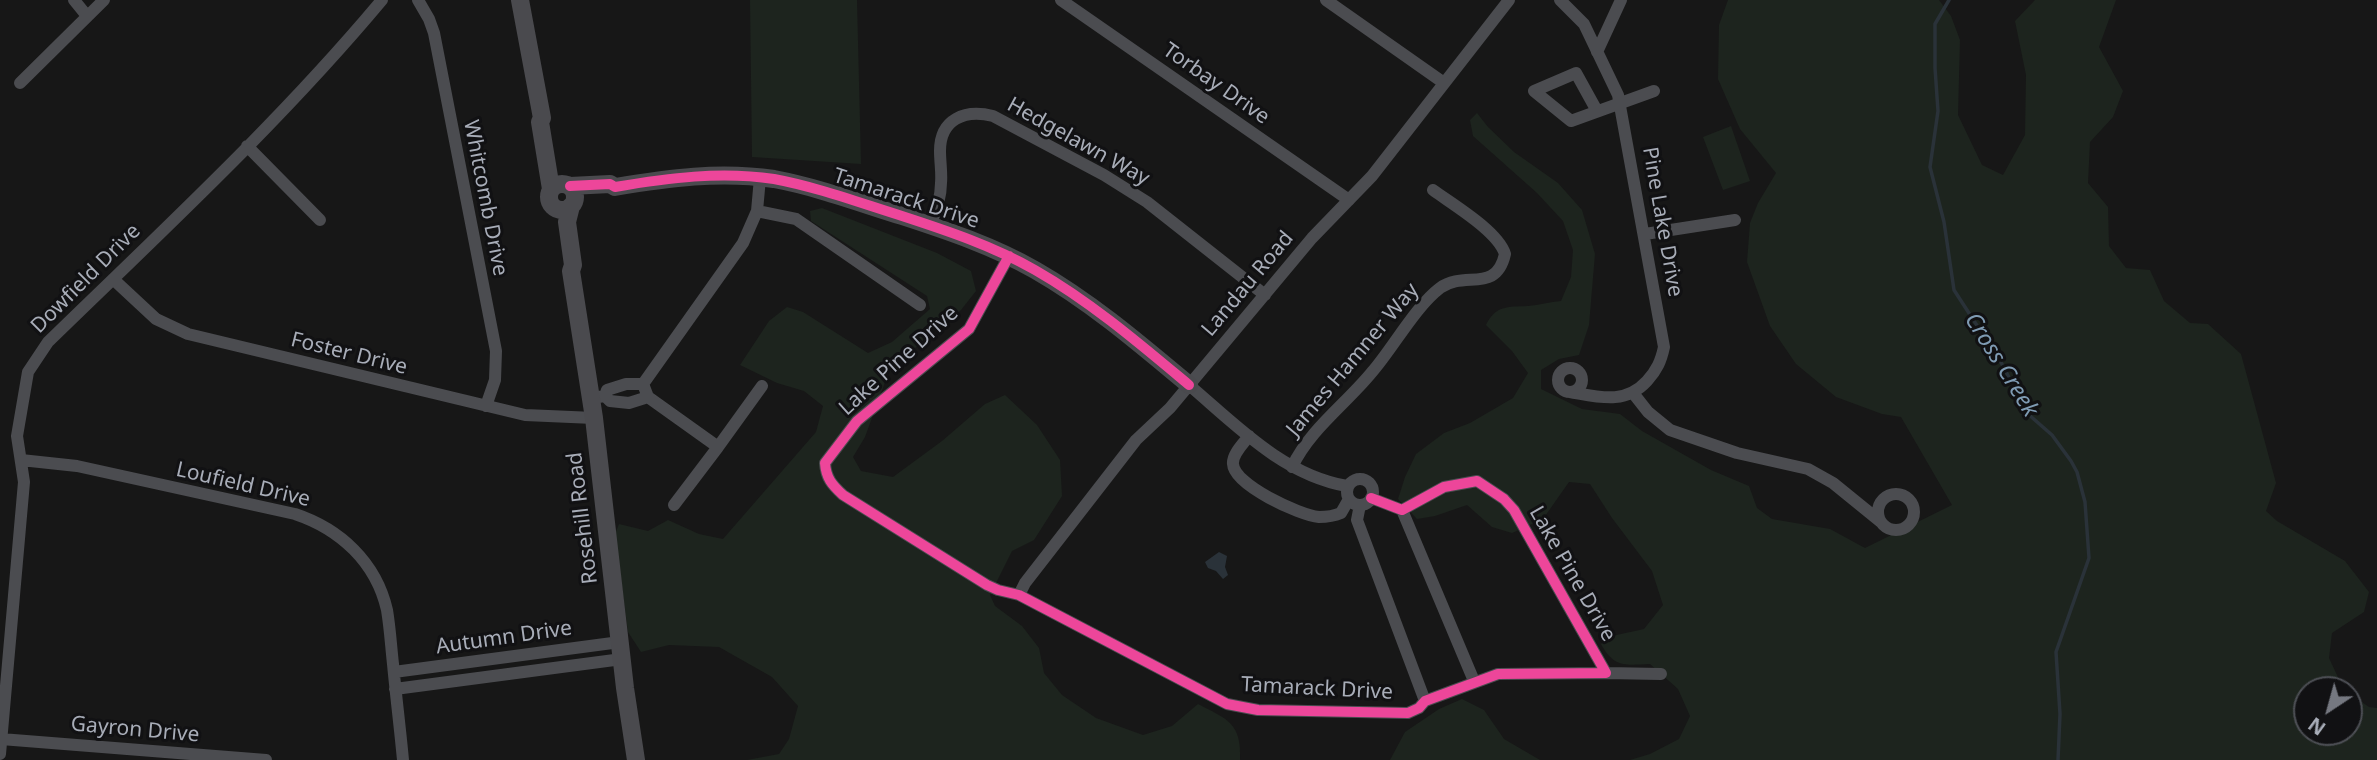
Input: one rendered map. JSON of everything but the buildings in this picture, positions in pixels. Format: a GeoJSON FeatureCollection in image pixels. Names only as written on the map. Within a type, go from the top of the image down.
{"type":"FeatureCollection","features":[{"type":"Feature","properties":{"kind":"main road","name":"Rosehill Road"},"geometry":{"type":"LineString","coordinates":[[520,0],[542,118],[540,122],[564,196],[572,271],[598,397],[594,418],[636,760]]}},
{"type":"Feature","properties":{"kind":"main road","name":"Tamarack Drive"},"geometry":{"type":"LineString","coordinates":[[564,196],[610,184],[615,187],[688,176],[760,178],[800,185],[930,225],[1009,256],[1094,308],[1189,385]]}},
{"type":"Feature","properties":{"kind":"street"},"geometry":{"type":"LineString","coordinates":[[74,0],[87,16]]}},
{"type":"Feature","properties":{"kind":"street"},"geometry":{"type":"LineString","coordinates":[[20,83],[104,0]]}},
{"type":"Feature","properties":{"kind":"street","name":"Dowfield Drive"},"geometry":{"type":"LineString","coordinates":[[0,754],[24,482],[17,436],[28,372],[48,342],[337,54],[382,0]]}},
{"type":"Feature","properties":{"kind":"street","name":"Whitcomb Drive"},"geometry":{"type":"LineString","coordinates":[[418,0],[429,19],[433,33],[496,351],[495,380],[486,406]]}},
{"type":"Feature","properties":{"kind":"street","name":"Torbay Drive"},"geometry":{"type":"LineString","coordinates":[[1061,0],[1349,200]]}},
{"type":"Feature","properties":{"kind":"street"},"geometry":{"type":"LineString","coordinates":[[1326,0],[1444,83]]}},
{"type":"Feature","properties":{"kind":"street","name":"Landau Road"},"geometry":{"type":"LineString","coordinates":[[1019,595],[1025,583],[1136,440],[1170,408],[1320,229],[1372,176],[1509,0]]}},
{"type":"Feature","properties":{"kind":"street","name":"Pine Lake Drive"},"geometry":{"type":"LineString","coordinates":[[1560,0],[1584,24],[1620,103],[1645,234],[1664,347],[1653,375],[1633,393]]}},
{"type":"Feature","properties":{"kind":"street"},"geometry":{"type":"LineString","coordinates":[[1597,52],[1620,0]]}},
{"type":"Feature","properties":{"kind":"street"},"geometry":{"type":"LineString","coordinates":[[1597,111],[1576,73],[1534,91],[1571,121],[1654,91]]}},
{"type":"Feature","properties":{"kind":"street","name":"Hedgelawn Way"},"geometry":{"type":"LineString","coordinates":[[930,225],[940,194],[940,149],[944,132],[958,117],[981,113],[993,116],[1092,169],[1147,202],[1265,295]]}},
{"type":"Feature","properties":{"kind":"street"},"geometry":{"type":"LineString","coordinates":[[247,146],[320,220]]}},
{"type":"Feature","properties":{"kind":"street"},"geometry":{"type":"LineString","coordinates":[[643,384],[743,243],[757,211],[760,178]]}},
{"type":"Feature","properties":{"kind":"street","name":"James Hamner Way"},"geometry":{"type":"LineString","coordinates":[[1292,467],[1310,438],[1370,375],[1426,301],[1439,289],[1455,281],[1489,278],[1499,270],[1505,254],[1501,244],[1433,190]]}},
{"type":"Feature","properties":{"kind":"street"},"geometry":{"type":"LineString","coordinates":[[757,211],[796,219],[920,305]]}},
{"type":"Feature","properties":{"kind":"street"},"geometry":{"type":"LineString","coordinates":[[1645,234],[1735,220]]}},
{"type":"Feature","properties":{"kind":"street","name":"Lake Pine Drive"},"geometry":{"type":"LineString","coordinates":[[1009,256],[969,329],[857,421],[824,463],[825,473],[831,484],[843,495],[987,585],[1019,595]]}},
{"type":"Feature","properties":{"kind":"street","name":"Foster Drive"},"geometry":{"type":"LineString","coordinates":[[113,279],[156,318],[188,334],[486,406],[540,417],[594,418]]}},
{"type":"Feature","properties":{"kind":"street"},"geometry":{"type":"LineString","coordinates":[[598,397],[607,390],[626,384],[643,384]]}},
{"type":"Feature","properties":{"kind":"street"},"geometry":{"type":"LineString","coordinates":[[643,384],[648,397],[718,447]]}},
{"type":"Feature","properties":{"kind":"street","name":"Tamarack Drive"},"geometry":{"type":"LineString","coordinates":[[1189,385],[1249,436],[1292,467],[1357,497]]}},
{"type":"Feature","properties":{"kind":"street"},"geometry":{"type":"LineString","coordinates":[[674,505],[762,386]]}},
{"type":"Feature","properties":{"kind":"street"},"geometry":{"type":"LineString","coordinates":[[1570,392],[1608,399],[1633,393],[1648,412],[1670,430],[1737,453],[1808,468],[1833,483],[1881,522]]}},
{"type":"Feature","properties":{"kind":"street"},"geometry":{"type":"LineString","coordinates":[[598,397],[629,402],[648,397]]}},
{"type":"Feature","properties":{"kind":"street"},"geometry":{"type":"LineString","coordinates":[[1249,436],[1233,459],[1233,467],[1240,478],[1293,510],[1320,517],[1341,513],[1357,497]]}},
{"type":"Feature","properties":{"kind":"street","name":"Loufield Drive"},"geometry":{"type":"LineString","coordinates":[[21,460],[78,466],[295,514],[322,525],[356,551],[376,580],[387,612],[403,760]]}},
{"type":"Feature","properties":{"kind":"street","name":"Lake Pine Drive"},"geometry":{"type":"LineString","coordinates":[[1402,510],[1444,487],[1477,481],[1504,499],[1514,510],[1606,673],[1498,674],[1425,701]]}},
{"type":"Feature","properties":{"kind":"street"},"geometry":{"type":"LineString","coordinates":[[1357,497],[1402,510],[1474,681]]}},
{"type":"Feature","properties":{"kind":"street"},"geometry":{"type":"LineString","coordinates":[[1357,497],[1357,520],[1425,701]]}},
{"type":"Feature","properties":{"kind":"street","name":"Tamarack Drive"},"geometry":{"type":"LineString","coordinates":[[1019,595],[1227,704],[1258,709],[1408,713],[1419,708],[1425,701]]}},
{"type":"Feature","properties":{"kind":"street","name":"Autumn Drive"},"geometry":{"type":"LineString","coordinates":[[394,672],[621,651]]}},
{"type":"Feature","properties":{"kind":"street","name":"Autumn Drive"},"geometry":{"type":"LineString","coordinates":[[395,689],[621,651]]}},
{"type":"Feature","properties":{"kind":"street"},"geometry":{"type":"LineString","coordinates":[[1606,673],[1661,674]]}},
{"type":"Feature","properties":{"kind":"street","name":"Gayron Drive"},"geometry":{"type":"LineString","coordinates":[[1,739],[266,760]]}},
{"type":"Feature","properties":{"kind":"shaded area"},"geometry":{"type":"Polygon","coordinates":[[[750,0],[857,0],[861,164],[752,157],[750,0]]]}},
{"type":"Feature","properties":{"kind":"shaded area"},"geometry":{"type":"Polygon","coordinates":[[[1728,0],[1939,0],[1951,16],[1960,40],[1958,115],[1982,165],[2003,175],[2025,135],[2026,75],[2015,21],[2035,0],[2116,0],[2099,47],[2123,91],[2113,117],[2090,142],[2088,183],[2108,207],[2109,246],[2126,268],[2150,270],[2164,301],[2190,323],[2208,324],[2241,354],[2276,483],[2266,511],[2277,521],[2345,561],[2369,592],[2364,612],[2332,633],[2329,658],[2337,676],[2293,676],[2293,746],[2363,746],[2363,703],[2377,708],[2377,760],[1630,760],[1650,754],[1679,739],[1690,716],[1678,689],[1650,664],[1634,665],[1616,661],[1601,644],[1612,636],[1644,629],[1663,605],[1652,571],[1590,484],[1569,482],[1543,519],[1512,533],[1492,527],[1467,505],[1417,519],[1398,499],[1416,454],[1444,433],[1470,423],[1513,398],[1528,373],[1512,351],[1486,325],[1490,318],[1503,308],[1561,301],[1571,277],[1573,250],[1563,221],[1537,193],[1473,136],[1470,120],[1477,113],[1514,152],[1558,183],[1582,210],[1595,254],[1589,325],[1579,355],[1559,359],[1541,370],[1541,389],[1582,409],[1620,414],[1642,431],[1711,470],[1749,486],[1757,508],[1772,519],[1830,529],[1865,548],[1952,505],[1901,417],[1882,414],[1836,397],[1796,364],[1770,326],[1747,262],[1750,223],[1758,203],[1776,173],[1740,129],[1718,79],[1719,25],[1728,0]]]}},
{"type":"Feature","properties":{"kind":"shaded area"},"geometry":{"type":"Polygon","coordinates":[[[1731,126],[1750,181],[1723,190],[1703,137],[1731,126]]]}},
{"type":"Feature","properties":{"kind":"shaded area"},"geometry":{"type":"Polygon","coordinates":[[[822,208],[937,253],[971,271],[976,291],[961,310],[938,326],[888,374],[865,437],[853,457],[861,471],[893,477],[942,441],[985,404],[1005,395],[1037,425],[1060,460],[1062,496],[1034,540],[1012,551],[990,595],[995,606],[1022,626],[1039,648],[1044,673],[1062,695],[1096,718],[1143,735],[1172,726],[1198,704],[1231,724],[1238,738],[1240,760],[747,760],[779,754],[789,739],[798,706],[772,677],[719,647],[669,645],[641,652],[628,632],[615,534],[619,524],[648,531],[668,520],[699,534],[723,539],[816,432],[823,406],[804,391],[777,383],[740,365],[769,321],[787,307],[803,312],[868,353],[892,342],[930,309],[927,296],[811,221],[810,211],[822,208]]]}},
{"type":"Feature","properties":{"kind":"shaded area"},"geometry":{"type":"Polygon","coordinates":[[[1219,552],[1227,556],[1225,567],[1228,575],[1223,579],[1216,571],[1208,568],[1205,562],[1219,552]]]}},
{"type":"Feature","properties":{"kind":"shaded area"},"geometry":{"type":"Polygon","coordinates":[[[1462,699],[1484,710],[1504,739],[1540,760],[1390,760],[1405,732],[1439,709],[1462,699]]]}},
{"type":"Feature","properties":{"kind":"waterway","name":"Cross Creek"},"geometry":{"type":"LineString","coordinates":[[1949,0],[1935,24],[1938,111],[1930,167],[1944,222],[1954,290],[2002,364],[2028,414],[2052,435],[2071,461],[2077,472],[2085,502],[2089,558],[2056,652],[2060,714],[2058,760]]}},
{"type":"Feature","properties":{"kind":"cycle path"},"geometry":{"type":"LineString","coordinates":[[570,186],[610,184],[615,187],[674,178],[714,176],[774,179],[822,191],[936,227],[1003,254],[1056,282],[1134,339],[1189,385]]}},
{"type":"Feature","properties":{"kind":"cycle path"},"geometry":{"type":"LineString","coordinates":[[1009,256],[969,329],[857,421],[825,463],[830,481],[843,495],[987,585],[1019,595],[1227,704],[1258,710],[1408,713],[1419,708],[1425,701],[1498,674],[1606,673],[1514,510],[1504,499],[1477,481],[1444,487],[1402,510],[1371,498]]}}]}
